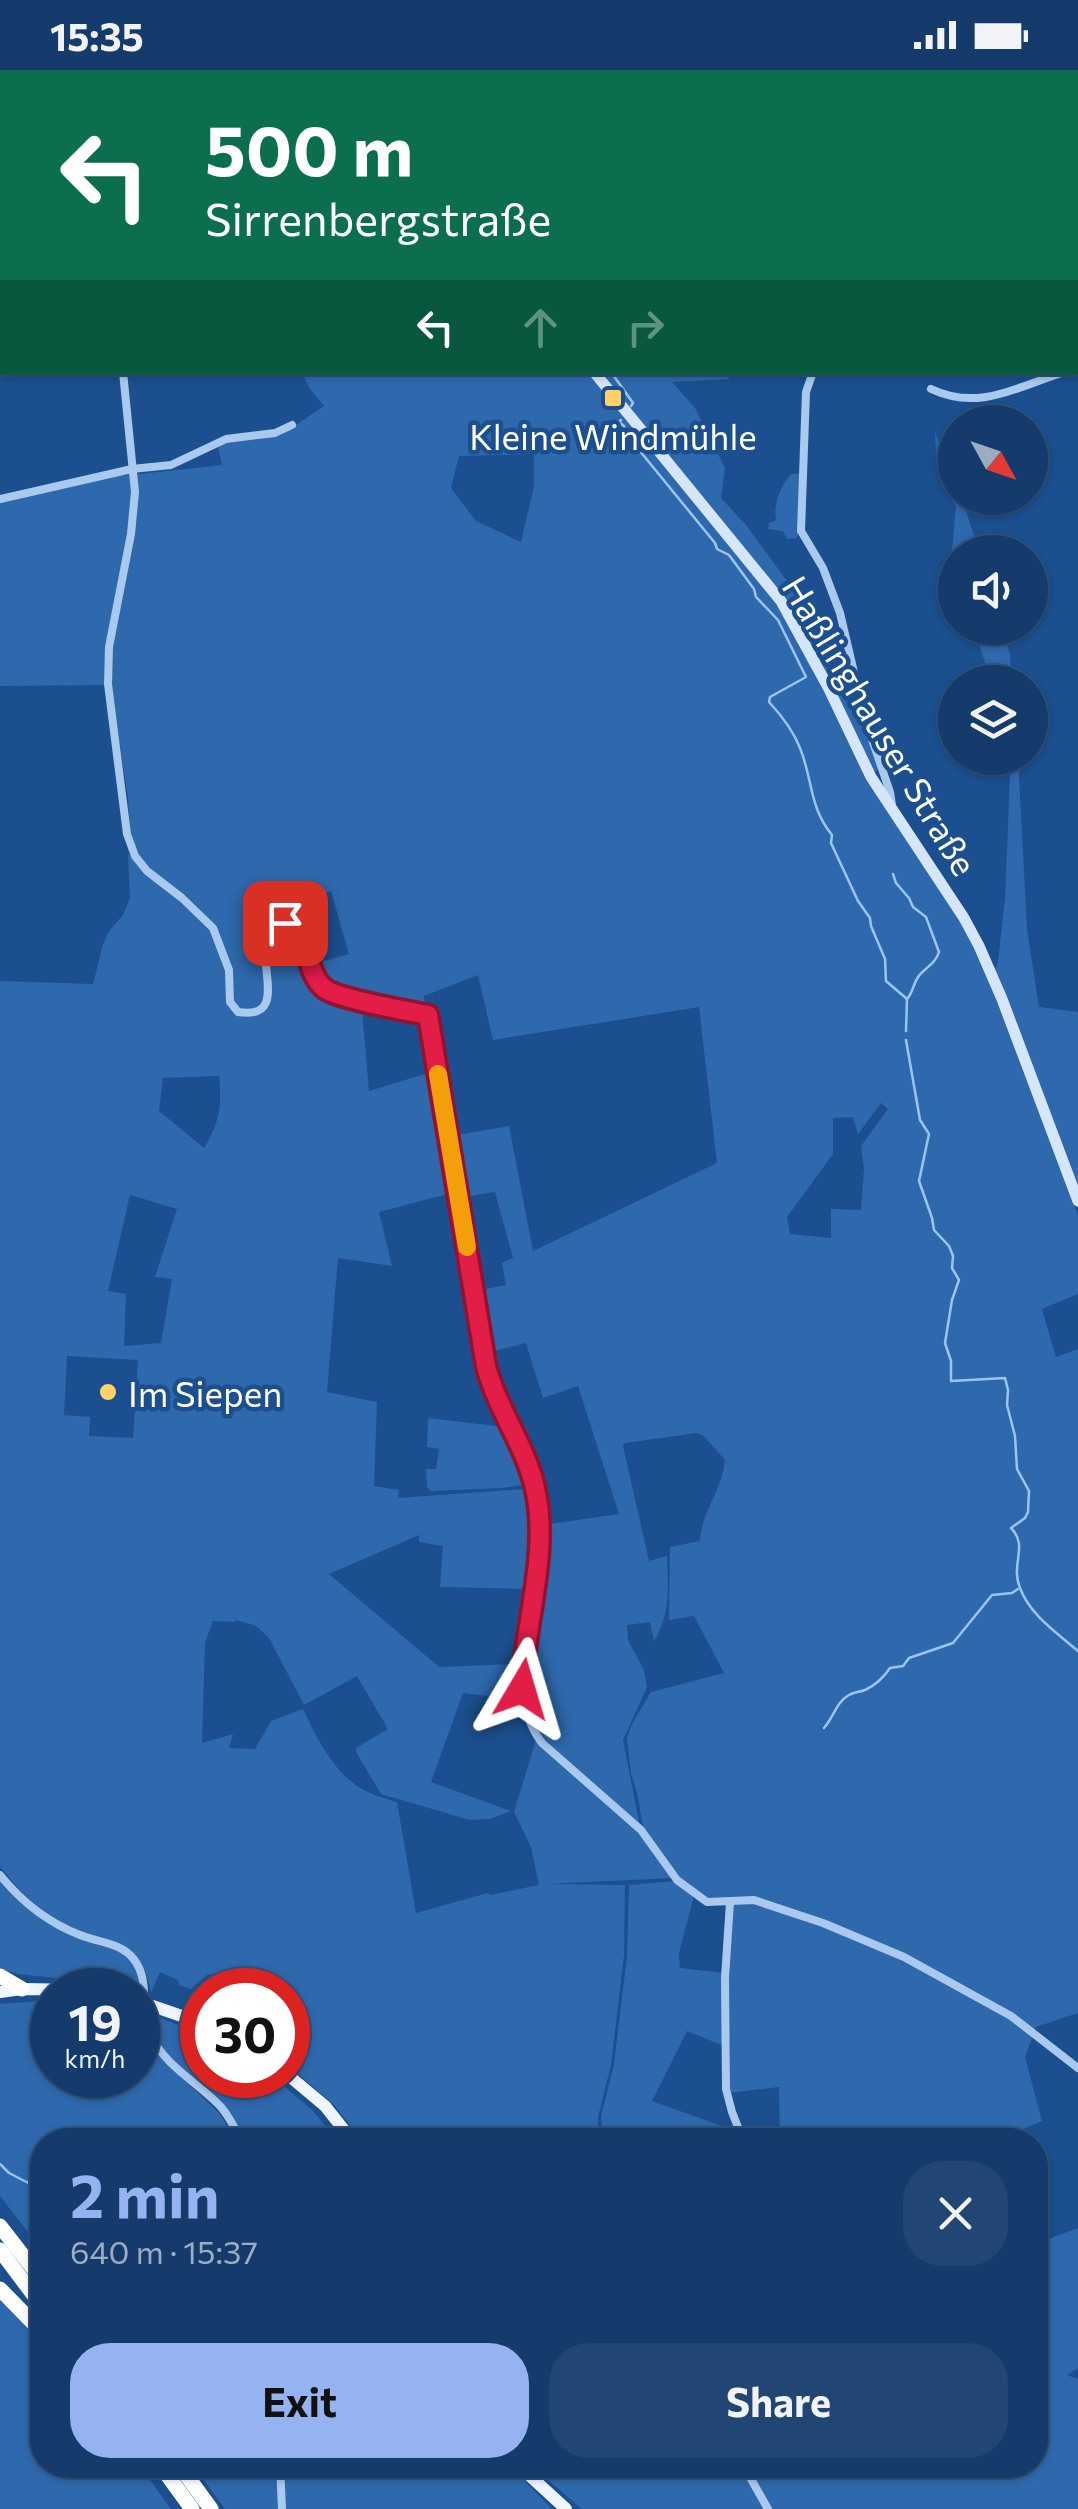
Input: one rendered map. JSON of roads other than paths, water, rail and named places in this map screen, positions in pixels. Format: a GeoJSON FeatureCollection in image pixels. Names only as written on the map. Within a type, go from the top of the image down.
{"type":"FeatureCollection","features":[{"type":"Feature","properties":{"kind":"highway"},"geometry":{"type":"LineString","coordinates":[[0,1976],[22,1989]]}},
{"type":"Feature","properties":{"kind":"highway"},"geometry":{"type":"LineString","coordinates":[[0,2226],[30,2265]]}},
{"type":"Feature","properties":{"kind":"highway"},"geometry":{"type":"LineString","coordinates":[[0,2250],[30,2290]]}},
{"type":"Feature","properties":{"kind":"highway"},"geometry":{"type":"LineString","coordinates":[[0,2289],[30,2320]]}},
{"type":"Feature","properties":{"kind":"highway"},"geometry":{"type":"LineString","coordinates":[[169,2478],[192,2509]]}},
{"type":"Feature","properties":{"kind":"highway"},"geometry":{"type":"LineString","coordinates":[[189,2478],[211,2509]]}},
{"type":"Feature","properties":{"kind":"main road","name":"Haßlinghauser Straße"},"geometry":{"type":"LineString","coordinates":[[596,375],[782,601],[872,777],[979,946],[1078,1201]]}},
{"type":"Feature","properties":{"kind":"main road"},"geometry":{"type":"LineString","coordinates":[[0,1992],[30,1989]]}},
{"type":"Feature","properties":{"kind":"main road"},"geometry":{"type":"LineString","coordinates":[[310,2093],[342,2128]]}},
{"type":"Feature","properties":{"kind":"main road"},"geometry":{"type":"LineString","coordinates":[[532,2478],[566,2509]]}},
{"type":"Feature","properties":{"kind":"street"},"geometry":{"type":"LineString","coordinates":[[123,375],[135,492],[109,647],[108,684],[128,834],[135,856],[212,928],[229,970],[230,1002],[238,1012],[259,1011],[268,1000],[264,958],[268,939],[285,923],[300,934],[314,979],[329,992],[428,1015],[486,1366],[492,1390],[534,1484],[538,1506],[535,1595],[522,1689],[531,1726],[542,1744],[640,1830],[677,1880],[706,1902],[754,1900],[823,1923],[904,1957],[1027,2026],[1078,2068]]}},
{"type":"Feature","properties":{"kind":"street"},"geometry":{"type":"LineString","coordinates":[[812,375],[806,392],[801,531],[823,568],[840,614],[865,719],[893,811]]}},
{"type":"Feature","properties":{"kind":"street"},"geometry":{"type":"LineString","coordinates":[[931,389],[956,398],[1003,395],[1057,375]]}},
{"type":"Feature","properties":{"kind":"street"},"geometry":{"type":"LineString","coordinates":[[0,499],[132,469],[171,465],[226,439],[275,433],[292,425]]}},
{"type":"Feature","properties":{"kind":"street"},"geometry":{"type":"LineString","coordinates":[[0,1875],[52,1921],[126,1951],[138,1968]]}},
{"type":"Feature","properties":{"kind":"street"},"geometry":{"type":"LineString","coordinates":[[730,1902],[725,1973],[726,2089],[738,2128]]}},
{"type":"Feature","properties":{"kind":"street"},"geometry":{"type":"LineString","coordinates":[[160,2052],[224,2110],[234,2128]]}},
{"type":"Feature","properties":{"kind":"street"},"geometry":{"type":"LineString","coordinates":[[281,2478],[282,2509]]}},
{"type":"Feature","properties":{"kind":"street"},"geometry":{"type":"LineString","coordinates":[[750,2478],[768,2509]]}},
{"type":"Feature","properties":{"kind":"waterway"},"geometry":{"type":"LineString","coordinates":[[613,375],[633,403],[631,406]]}},
{"type":"Feature","properties":{"kind":"waterway"},"geometry":{"type":"LineString","coordinates":[[621,420],[626,434],[717,549],[729,555],[756,597],[778,620],[806,677],[770,697],[769,702],[800,748],[815,804],[832,835],[831,843],[870,918],[885,959],[886,981],[907,999],[906,1031]]}},
{"type":"Feature","properties":{"kind":"waterway"},"geometry":{"type":"LineString","coordinates":[[893,874],[913,907],[926,917],[939,952],[918,977],[907,999]]}},
{"type":"Feature","properties":{"kind":"waterway"},"geometry":{"type":"LineString","coordinates":[[906,1040],[920,1120],[929,1134],[919,1181],[934,1230],[949,1246],[952,1268],[959,1280],[945,1343],[951,1361],[951,1381],[1005,1378],[1017,1469],[1029,1491],[1028,1512],[1011,1528],[1019,1542],[1017,1579],[1037,1615],[1078,1651]]}},
{"type":"Feature","properties":{"kind":"waterway"},"geometry":{"type":"LineString","coordinates":[[824,1728],[845,1698],[873,1686],[890,1668],[903,1666],[909,1658],[953,1643],[992,1595],[1018,1589]]}},
{"type":"Feature","properties":{"kind":"waterway"},"geometry":{"type":"LineString","coordinates":[[0,2164],[30,2184]]}},
{"type":"Feature","properties":{"kind":"place","name":"Kleine Windmühle"},"geometry":{"type":"Point","coordinates":[613,398]}},
{"type":"Feature","properties":{"kind":"place","name":"Im Siepen"},"geometry":{"type":"Point","coordinates":[108,1392]}}]}
